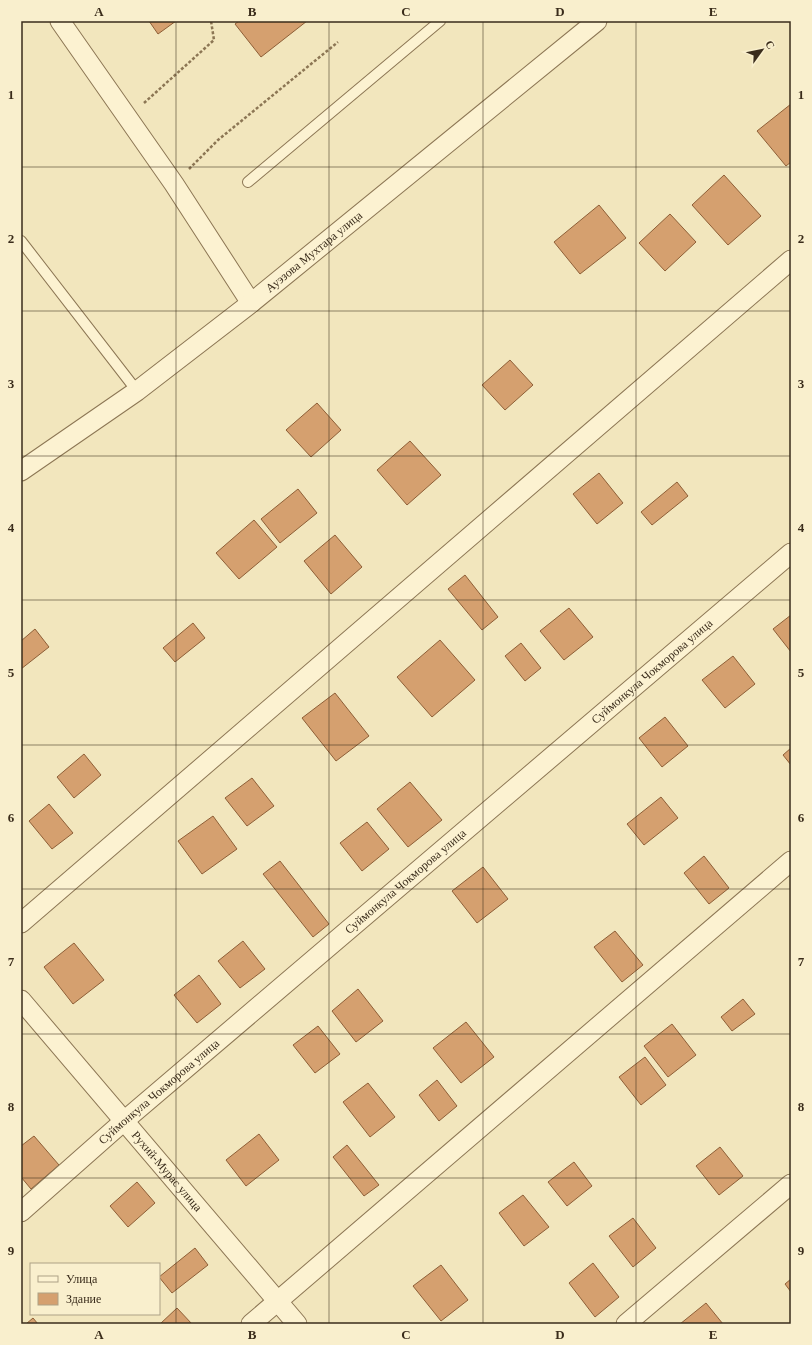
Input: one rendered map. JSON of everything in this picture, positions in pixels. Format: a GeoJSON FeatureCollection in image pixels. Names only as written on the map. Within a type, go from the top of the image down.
{"type":"FeatureCollection","features":[{"type":"Feature","properties":{"kind":"street"},"geometry":{"type":"LineString","coordinates":[[60,21],[174,184],[251,303]]}},
{"type":"Feature","properties":{"kind":"street","name":"Ауэзова Мухтара улица"},"geometry":{"type":"LineString","coordinates":[[21,471],[138,391],[251,303],[589,23]]}},
{"type":"Feature","properties":{"kind":"street"},"geometry":{"type":"LineString","coordinates":[[21,923],[791,260]]}},
{"type":"Feature","properties":{"kind":"street","name":"Суймонкула Чокморова улица"},"geometry":{"type":"LineString","coordinates":[[21,1212],[124,1122],[791,553]]}},
{"type":"Feature","properties":{"kind":"street"},"geometry":{"type":"LineString","coordinates":[[251,1324],[791,861]]}},
{"type":"Feature","properties":{"kind":"street","name":"Рухий-Мурас улица"},"geometry":{"type":"LineString","coordinates":[[21,1000],[297,1324]]}},
{"type":"Feature","properties":{"kind":"street"},"geometry":{"type":"LineString","coordinates":[[626,1324],[791,1184]]}},
{"type":"Feature","properties":{"kind":"lane"},"geometry":{"type":"LineString","coordinates":[[248,182],[440,21]]}},
{"type":"Feature","properties":{"kind":"lane"},"geometry":{"type":"LineString","coordinates":[[21,241],[138,391]]}},
{"type":"Feature","properties":{"kind":"path"},"geometry":{"type":"LineString","coordinates":[[127,118],[214,40],[211,21]]}},
{"type":"Feature","properties":{"kind":"path"},"geometry":{"type":"LineString","coordinates":[[174,184],[218,140],[338,42]]}},
{"type":"Feature","properties":{"kind":"building"},"geometry":{"type":"Polygon","coordinates":[[[149,21],[176,21],[158,34],[149,21]]]}},
{"type":"Feature","properties":{"kind":"building"},"geometry":{"type":"Polygon","coordinates":[[[239,21],[307,21],[261,57],[235,24],[239,21]]]}},
{"type":"Feature","properties":{"kind":"building"},"geometry":{"type":"Polygon","coordinates":[[[791,104],[791,162],[786,166],[757,131],[791,104]]]}},
{"type":"Feature","properties":{"kind":"building"},"geometry":{"type":"Polygon","coordinates":[[[724,175],[761,216],[728,245],[692,205],[724,175]]]}},
{"type":"Feature","properties":{"kind":"building"},"geometry":{"type":"Polygon","coordinates":[[[599,205],[626,238],[580,274],[554,242],[599,205]]]}},
{"type":"Feature","properties":{"kind":"building"},"geometry":{"type":"Polygon","coordinates":[[[670,214],[696,242],[665,271],[639,243],[670,214]]]}},
{"type":"Feature","properties":{"kind":"building"},"geometry":{"type":"Polygon","coordinates":[[[510,360],[533,385],[505,410],[482,385],[510,360]]]}},
{"type":"Feature","properties":{"kind":"building"},"geometry":{"type":"Polygon","coordinates":[[[317,403],[341,430],[311,457],[286,430],[317,403]]]}},
{"type":"Feature","properties":{"kind":"building"},"geometry":{"type":"Polygon","coordinates":[[[410,441],[441,475],[407,505],[377,470],[410,441]]]}},
{"type":"Feature","properties":{"kind":"building"},"geometry":{"type":"Polygon","coordinates":[[[599,473],[623,503],[597,524],[573,494],[599,473]]]}},
{"type":"Feature","properties":{"kind":"building"},"geometry":{"type":"Polygon","coordinates":[[[677,482],[688,496],[652,525],[641,512],[677,482]]]}},
{"type":"Feature","properties":{"kind":"building"},"geometry":{"type":"Polygon","coordinates":[[[298,489],[317,513],[280,543],[261,519],[298,489]]]}},
{"type":"Feature","properties":{"kind":"building"},"geometry":{"type":"Polygon","coordinates":[[[254,520],[277,547],[239,579],[216,553],[254,520]]]}},
{"type":"Feature","properties":{"kind":"building"},"geometry":{"type":"Polygon","coordinates":[[[335,535],[362,567],[331,594],[304,561],[335,535]]]}},
{"type":"Feature","properties":{"kind":"building"},"geometry":{"type":"Polygon","coordinates":[[[465,575],[498,617],[482,630],[448,589],[465,575]]]}},
{"type":"Feature","properties":{"kind":"building"},"geometry":{"type":"Polygon","coordinates":[[[569,608],[593,637],[564,660],[540,631],[569,608]]]}},
{"type":"Feature","properties":{"kind":"building"},"geometry":{"type":"Polygon","coordinates":[[[791,615],[791,652],[773,629],[791,615]]]}},
{"type":"Feature","properties":{"kind":"building"},"geometry":{"type":"Polygon","coordinates":[[[193,623],[205,638],[175,662],[163,648],[193,623]]]}},
{"type":"Feature","properties":{"kind":"building"},"geometry":{"type":"Polygon","coordinates":[[[35,629],[49,647],[21,669],[21,641],[35,629]]]}},
{"type":"Feature","properties":{"kind":"building"},"geometry":{"type":"Polygon","coordinates":[[[440,640],[475,680],[432,717],[397,677],[440,640]]]}},
{"type":"Feature","properties":{"kind":"building"},"geometry":{"type":"Polygon","coordinates":[[[521,643],[541,668],[525,681],[505,656],[521,643]]]}},
{"type":"Feature","properties":{"kind":"building"},"geometry":{"type":"Polygon","coordinates":[[[733,656],[755,684],[725,708],[702,680],[733,656]]]}},
{"type":"Feature","properties":{"kind":"building"},"geometry":{"type":"Polygon","coordinates":[[[335,693],[369,736],[336,761],[302,718],[335,693]]]}},
{"type":"Feature","properties":{"kind":"building"},"geometry":{"type":"Polygon","coordinates":[[[665,717],[688,746],[662,767],[639,738],[665,717]]]}},
{"type":"Feature","properties":{"kind":"building"},"geometry":{"type":"Polygon","coordinates":[[[791,748],[791,765],[783,755],[791,748]]]}},
{"type":"Feature","properties":{"kind":"building"},"geometry":{"type":"Polygon","coordinates":[[[84,754],[101,775],[74,798],[57,777],[84,754]]]}},
{"type":"Feature","properties":{"kind":"building"},"geometry":{"type":"Polygon","coordinates":[[[252,778],[274,806],[247,826],[225,798],[252,778]]]}},
{"type":"Feature","properties":{"kind":"building"},"geometry":{"type":"Polygon","coordinates":[[[410,782],[442,820],[408,847],[377,809],[410,782]]]}},
{"type":"Feature","properties":{"kind":"building"},"geometry":{"type":"Polygon","coordinates":[[[661,797],[678,818],[644,845],[627,824],[661,797]]]}},
{"type":"Feature","properties":{"kind":"building"},"geometry":{"type":"Polygon","coordinates":[[[49,804],[73,833],[52,849],[29,821],[49,804]]]}},
{"type":"Feature","properties":{"kind":"building"},"geometry":{"type":"Polygon","coordinates":[[[213,816],[237,849],[202,874],[178,841],[213,816]]]}},
{"type":"Feature","properties":{"kind":"building"},"geometry":{"type":"Polygon","coordinates":[[[367,822],[389,849],[362,871],[340,843],[367,822]]]}},
{"type":"Feature","properties":{"kind":"building"},"geometry":{"type":"Polygon","coordinates":[[[704,856],[729,888],[709,904],[684,873],[704,856]]]}},
{"type":"Feature","properties":{"kind":"building"},"geometry":{"type":"Polygon","coordinates":[[[280,861],[329,924],[313,937],[263,874],[280,861]]]}},
{"type":"Feature","properties":{"kind":"building"},"geometry":{"type":"Polygon","coordinates":[[[483,867],[508,899],[477,923],[452,891],[483,867]]]}},
{"type":"Feature","properties":{"kind":"building"},"geometry":{"type":"Polygon","coordinates":[[[615,931],[643,965],[622,982],[594,947],[615,931]]]}},
{"type":"Feature","properties":{"kind":"building"},"geometry":{"type":"Polygon","coordinates":[[[243,941],[265,969],[240,988],[218,961],[243,941]]]}},
{"type":"Feature","properties":{"kind":"building"},"geometry":{"type":"Polygon","coordinates":[[[74,943],[104,980],[73,1004],[44,967],[74,943]]]}},
{"type":"Feature","properties":{"kind":"building"},"geometry":{"type":"Polygon","coordinates":[[[199,975],[221,1004],[197,1023],[174,995],[199,975]]]}},
{"type":"Feature","properties":{"kind":"building"},"geometry":{"type":"Polygon","coordinates":[[[358,989],[383,1021],[356,1042],[332,1011],[358,989]]]}},
{"type":"Feature","properties":{"kind":"building"},"geometry":{"type":"Polygon","coordinates":[[[743,999],[755,1014],[732,1031],[721,1017],[743,999]]]}},
{"type":"Feature","properties":{"kind":"building"},"geometry":{"type":"Polygon","coordinates":[[[466,1022],[494,1057],[461,1083],[433,1048],[466,1022]]]}},
{"type":"Feature","properties":{"kind":"building"},"geometry":{"type":"Polygon","coordinates":[[[672,1024],[696,1055],[668,1077],[644,1046],[672,1024]]]}},
{"type":"Feature","properties":{"kind":"building"},"geometry":{"type":"Polygon","coordinates":[[[318,1026],[340,1054],[315,1073],[293,1045],[318,1026]]]}},
{"type":"Feature","properties":{"kind":"building"},"geometry":{"type":"Polygon","coordinates":[[[645,1057],[666,1085],[641,1105],[619,1077],[645,1057]]]}},
{"type":"Feature","properties":{"kind":"building"},"geometry":{"type":"Polygon","coordinates":[[[437,1080],[457,1106],[439,1121],[419,1095],[437,1080]]]}},
{"type":"Feature","properties":{"kind":"building"},"geometry":{"type":"Polygon","coordinates":[[[368,1083],[395,1117],[370,1137],[343,1102],[368,1083]]]}},
{"type":"Feature","properties":{"kind":"building"},"geometry":{"type":"Polygon","coordinates":[[[259,1134],[279,1160],[246,1186],[226,1160],[259,1134]]]}},
{"type":"Feature","properties":{"kind":"building"},"geometry":{"type":"Polygon","coordinates":[[[34,1136],[59,1165],[31,1189],[21,1177],[21,1146],[34,1136]]]}},
{"type":"Feature","properties":{"kind":"building"},"geometry":{"type":"Polygon","coordinates":[[[347,1145],[379,1185],[364,1196],[333,1157],[347,1145]]]}},
{"type":"Feature","properties":{"kind":"building"},"geometry":{"type":"Polygon","coordinates":[[[720,1147],[743,1176],[719,1195],[696,1166],[720,1147]]]}},
{"type":"Feature","properties":{"kind":"building"},"geometry":{"type":"Polygon","coordinates":[[[574,1162],[592,1186],[567,1206],[548,1182],[574,1162]]]}},
{"type":"Feature","properties":{"kind":"building"},"geometry":{"type":"Polygon","coordinates":[[[137,1182],[155,1203],[128,1227],[110,1206],[137,1182]]]}},
{"type":"Feature","properties":{"kind":"building"},"geometry":{"type":"Polygon","coordinates":[[[523,1195],[549,1227],[524,1246],[499,1213],[523,1195]]]}},
{"type":"Feature","properties":{"kind":"building"},"geometry":{"type":"Polygon","coordinates":[[[633,1218],[656,1248],[633,1267],[609,1236],[633,1218]]]}},
{"type":"Feature","properties":{"kind":"building"},"geometry":{"type":"Polygon","coordinates":[[[195,1248],[208,1265],[172,1293],[160,1276],[195,1248]]]}},
{"type":"Feature","properties":{"kind":"building"},"geometry":{"type":"Polygon","coordinates":[[[593,1263],[619,1297],[595,1317],[569,1283],[593,1263]]]}},
{"type":"Feature","properties":{"kind":"building"},"geometry":{"type":"Polygon","coordinates":[[[441,1265],[468,1300],[441,1321],[413,1286],[441,1265]]]}},
{"type":"Feature","properties":{"kind":"building"},"geometry":{"type":"Polygon","coordinates":[[[791,1279],[791,1292],[785,1284],[791,1279]]]}},
{"type":"Feature","properties":{"kind":"building"},"geometry":{"type":"Polygon","coordinates":[[[706,1303],[723,1324],[680,1324],[706,1303]]]}},
{"type":"Feature","properties":{"kind":"building"},"geometry":{"type":"Polygon","coordinates":[[[177,1308],[192,1324],[160,1324],[177,1308]]]}},
{"type":"Feature","properties":{"kind":"building"},"geometry":{"type":"Polygon","coordinates":[[[33,1318],[38,1324],[26,1324],[33,1318]]]}}]}
